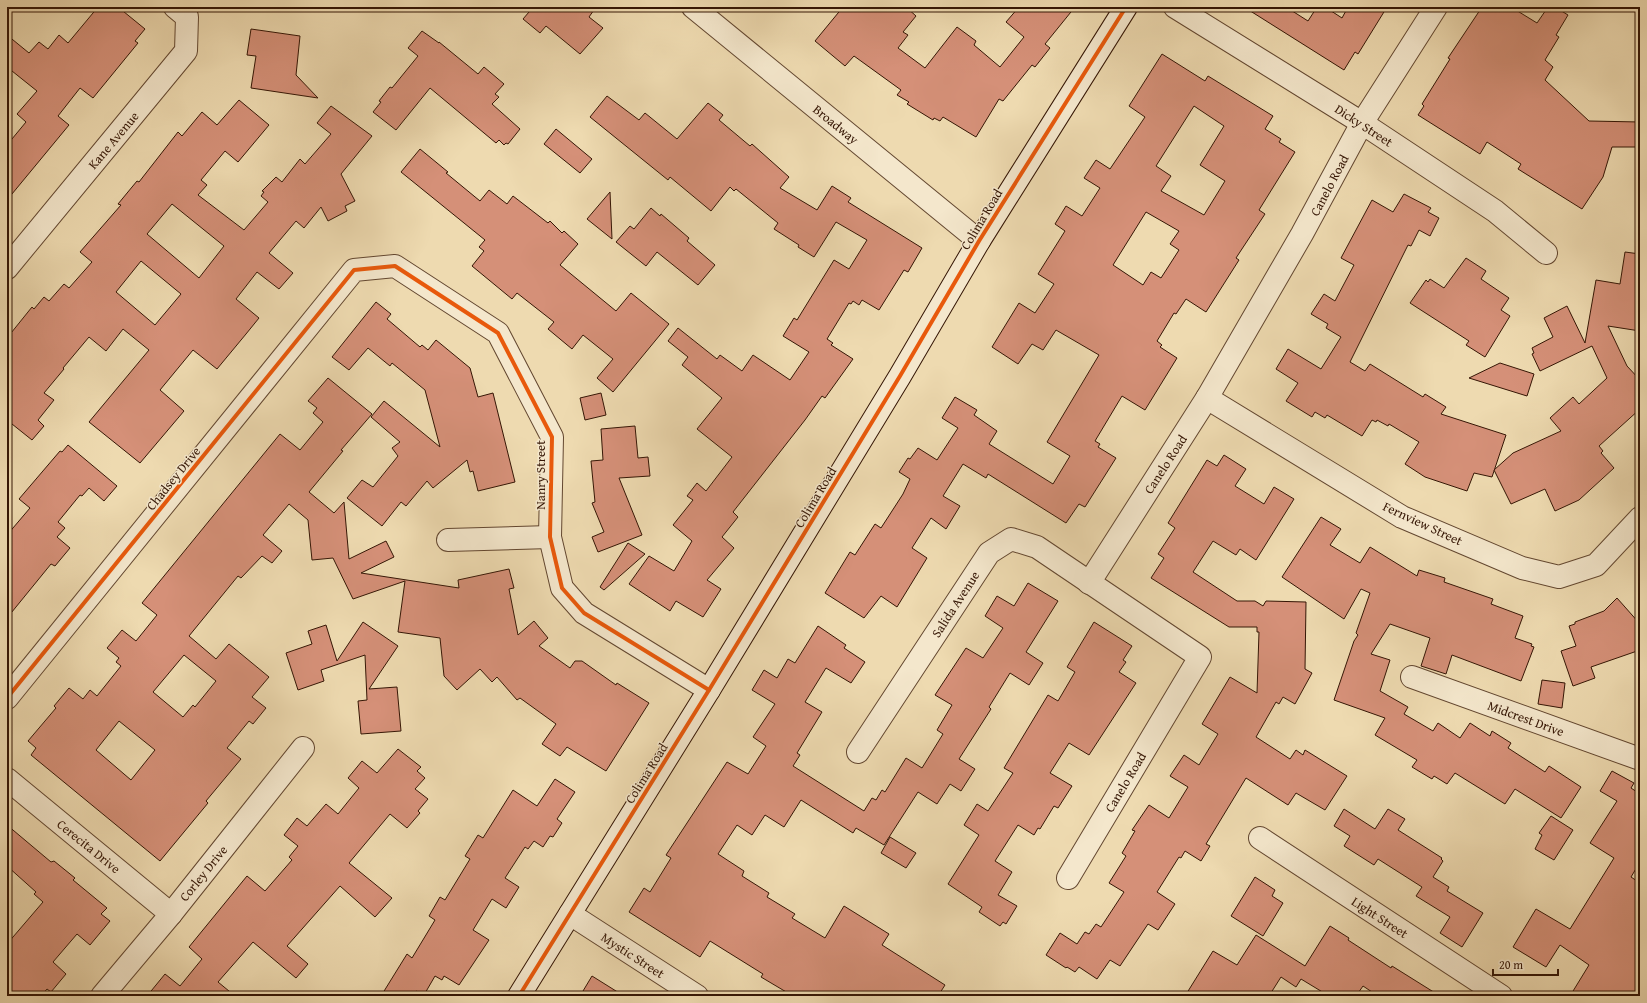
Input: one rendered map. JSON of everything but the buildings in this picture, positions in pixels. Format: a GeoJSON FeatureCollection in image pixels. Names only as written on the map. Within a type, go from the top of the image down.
{"type":"FeatureCollection","features":[{"type":"Feature","properties":{"kind":"street","name":"Kane Avenue"},"geometry":{"type":"LineString","coordinates":[[7,268],[186,51],[187,17],[174,7]]}},
{"type":"Feature","properties":{"kind":"street","name":"Broadway"},"geometry":{"type":"LineString","coordinates":[[693,7],[979,241]]}},
{"type":"Feature","properties":{"kind":"street","name":"Colima Road"},"geometry":{"type":"LineString","coordinates":[[519,996],[709,690],[900,376],[979,241],[1126,7]]}},
{"type":"Feature","properties":{"kind":"street","name":"Dicky Street"},"geometry":{"type":"LineString","coordinates":[[1175,7],[1362,123],[1495,211],[1546,253]]}},
{"type":"Feature","properties":{"kind":"street","name":"Canelo Road"},"geometry":{"type":"LineString","coordinates":[[1068,878],[1200,657],[1089,583],[1207,398],[1302,234],[1362,123],[1436,7]]}},
{"type":"Feature","properties":{"kind":"street","name":"Nanry Street"},"geometry":{"type":"LineString","coordinates":[[354,270],[395,266],[498,333],[552,437],[550,537],[562,588],[584,613],[709,690]]}},
{"type":"Feature","properties":{"kind":"street","name":"Chadsey Drive"},"geometry":{"type":"LineString","coordinates":[[7,698],[354,270]]}},
{"type":"Feature","properties":{"kind":"street","name":"Fernview Street"},"geometry":{"type":"LineString","coordinates":[[1207,398],[1402,516],[1522,568],[1559,577],[1596,565],[1640,518]]}},
{"type":"Feature","properties":{"kind":"street"},"geometry":{"type":"LineString","coordinates":[[448,540],[550,537]]}},
{"type":"Feature","properties":{"kind":"street","name":"Salida Avenue"},"geometry":{"type":"LineString","coordinates":[[858,752],[989,553],[1011,539],[1037,547],[1089,583]]}},
{"type":"Feature","properties":{"kind":"street","name":"Midcrest Drive"},"geometry":{"type":"LineString","coordinates":[[1412,677],[1640,759]]}},
{"type":"Feature","properties":{"kind":"street","name":"Corley Drive"},"geometry":{"type":"LineString","coordinates":[[102,996],[171,914],[303,748]]}},
{"type":"Feature","properties":{"kind":"street","name":"Cerecita Drive"},"geometry":{"type":"LineString","coordinates":[[7,779],[171,914]]}},
{"type":"Feature","properties":{"kind":"street","name":"Light Street"},"geometry":{"type":"LineString","coordinates":[[1260,838],[1501,996]]}},
{"type":"Feature","properties":{"kind":"street","name":"Mystic Street"},"geometry":{"type":"LineString","coordinates":[[570,914],[697,996]]}},
{"type":"Feature","properties":{"kind":"cycle path"},"geometry":{"type":"LineString","coordinates":[[519,996],[709,690],[900,376],[979,241],[1126,7]]}},
{"type":"Feature","properties":{"kind":"cycle path"},"geometry":{"type":"LineString","coordinates":[[7,698],[354,270],[395,266],[498,333],[552,437],[550,537],[562,588],[584,613],[709,690]]}}]}
